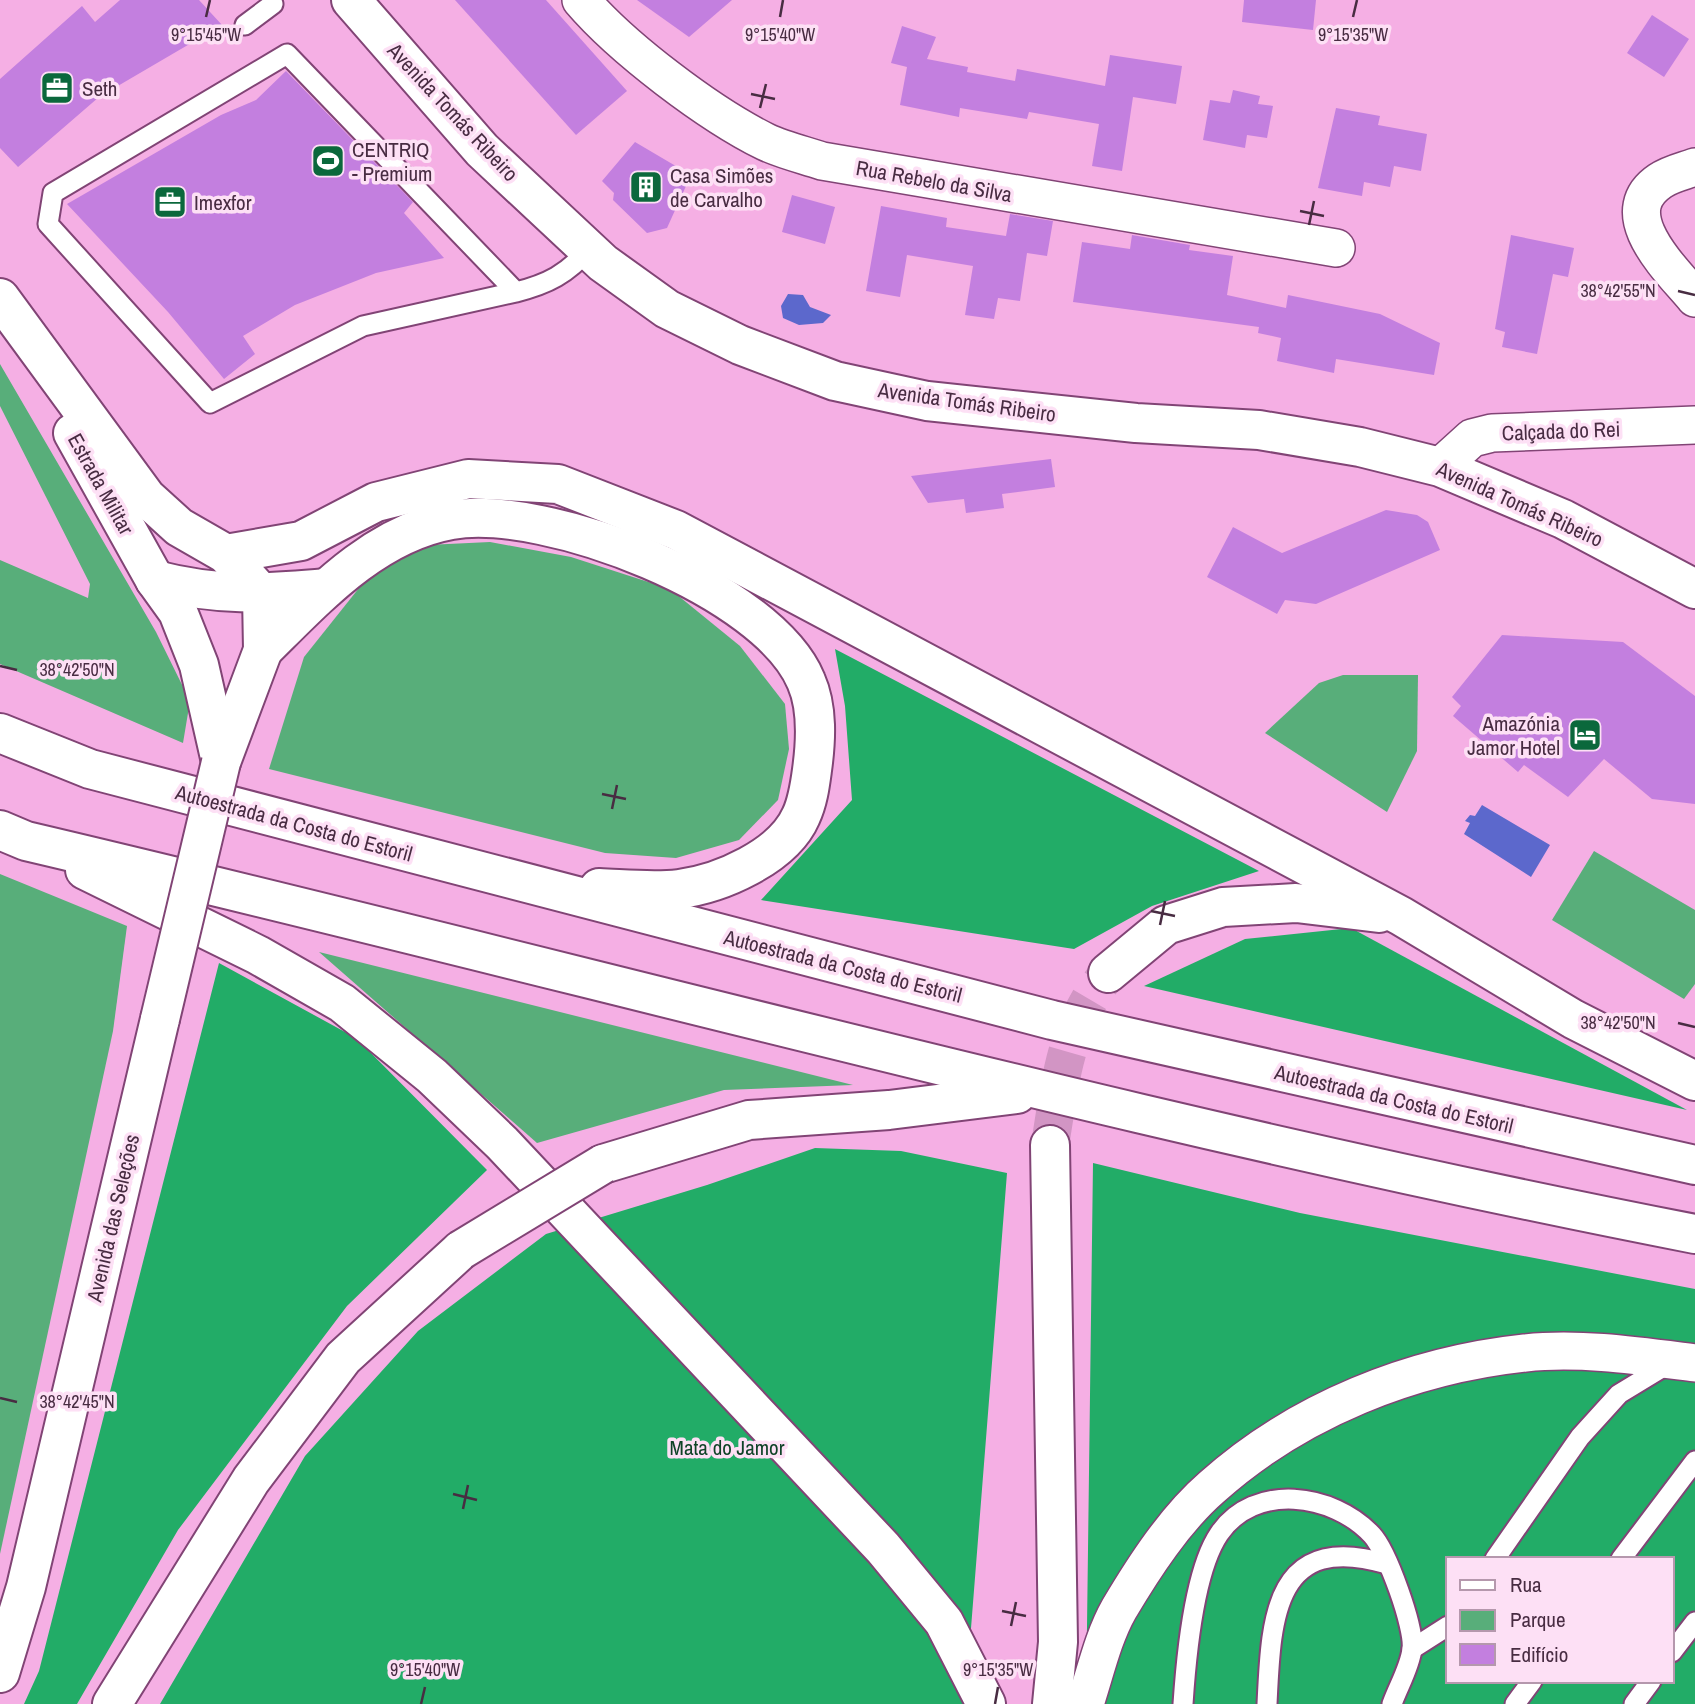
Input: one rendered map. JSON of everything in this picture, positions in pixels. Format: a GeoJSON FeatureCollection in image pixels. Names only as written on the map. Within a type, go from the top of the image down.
{"type":"FeatureCollection","features":[{"type":"Feature","properties":{"kind":"main road","name":"Avenida Tomás Ribeiro"},"geometry":{"type":"LineString","coordinates":[[351,0],[482,150],[603,263],[667,309],[740,345],[835,381],[927,401],[1004,411],[1259,430],[1360,447],[1440,467],[1563,519],[1695,589]]}},
{"type":"Feature","properties":{"kind":"main road","name":"Estrada Militar"},"geometry":{"type":"LineString","coordinates":[[0,301],[146,497],[178,527],[226,554],[262,594]]}},
{"type":"Feature","properties":{"kind":"main road","name":"Estrada Militar"},"geometry":{"type":"LineString","coordinates":[[0,301],[155,580],[178,612],[199,665],[221,762]]}},
{"type":"Feature","properties":{"kind":"main road"},"geometry":{"type":"LineString","coordinates":[[226,554],[302,541],[376,502],[468,480],[558,484],[676,530],[1401,916],[1573,1019],[1695,1081]]}},
{"type":"Feature","properties":{"kind":"main road"},"geometry":{"type":"LineString","coordinates":[[257,666],[327,588],[368,555],[416,531],[451,520],[526,522],[565,529],[607,543],[727,599],[790,656],[806,680],[815,712],[813,765],[801,818],[775,847],[736,873],[712,883],[678,889],[534,887]]}},
{"type":"Feature","properties":{"kind":"main road"},"geometry":{"type":"LineString","coordinates":[[155,580],[198,591],[262,594],[327,588]]}},
{"type":"Feature","properties":{"kind":"main road"},"geometry":{"type":"LineString","coordinates":[[257,666],[262,594]]}},
{"type":"Feature","properties":{"kind":"main road","name":"Avenida das Seleções"},"geometry":{"type":"LineString","coordinates":[[0,1673],[26,1587],[221,762],[257,666]]}},
{"type":"Feature","properties":{"kind":"main road","name":"Autoestrada da Costa do Estoril"},"geometry":{"type":"LineString","coordinates":[[0,733],[90,769],[1052,1020],[1695,1165]]}},
{"type":"Feature","properties":{"kind":"main road"},"geometry":{"type":"LineString","coordinates":[[13,836],[325,911],[1042,1091],[1406,1175],[1695,1234]]}},
{"type":"Feature","properties":{"kind":"main road"},"geometry":{"type":"LineString","coordinates":[[13,836],[258,956],[342,1003],[432,1076],[502,1143],[883,1548],[944,1622],[986,1704]]}},
{"type":"Feature","properties":{"kind":"main road"},"geometry":{"type":"LineString","coordinates":[[1108,973],[1166,925],[1223,907],[1296,903],[1401,916]]}},
{"type":"Feature","properties":{"kind":"main road"},"geometry":{"type":"LineString","coordinates":[[113,1704],[251,1480],[343,1358],[461,1250],[603,1164],[749,1120],[889,1110],[1042,1091]]}},
{"type":"Feature","properties":{"kind":"main road"},"geometry":{"type":"LineString","coordinates":[[1050,1145],[1058,1643],[1052,1704]]}},
{"type":"Feature","properties":{"kind":"street","name":"Rua Rebelo da Silva"},"geometry":{"type":"LineString","coordinates":[[581,0],[599,21],[704,105],[767,142],[822,161],[1336,248]]}},
{"type":"Feature","properties":{"kind":"street"},"geometry":{"type":"LineString","coordinates":[[1695,167],[1660,180],[1646,195],[1642,212],[1644,232],[1657,254],[1695,298]]}},
{"type":"Feature","properties":{"kind":"street","name":"Calçada do Rei"},"geometry":{"type":"LineString","coordinates":[[1440,467],[1472,438],[1492,433],[1695,425]]}},
{"type":"Feature","properties":{"kind":"street"},"geometry":{"type":"LineString","coordinates":[[1084,1704],[1118,1611],[1168,1536],[1210,1488],[1250,1457],[1299,1427],[1346,1401],[1394,1381],[1452,1365],[1527,1353],[1572,1352],[1685,1362]]}},
{"type":"Feature","properties":{"kind":"lane"},"geometry":{"type":"LineString","coordinates":[[245,25],[274,1]]}},
{"type":"Feature","properties":{"kind":"lane"},"geometry":{"type":"LineString","coordinates":[[516,292],[287,54],[53,193],[48,224],[210,403],[363,326],[516,292],[543,285],[566,273],[589,249]]}},
{"type":"Feature","properties":{"kind":"lane"},"geometry":{"type":"LineString","coordinates":[[1496,1557],[1580,1437],[1619,1394],[1685,1362]]}},
{"type":"Feature","properties":{"kind":"lane"},"geometry":{"type":"LineString","coordinates":[[1623,1557],[1695,1461]]}},
{"type":"Feature","properties":{"kind":"lane"},"geometry":{"type":"LineString","coordinates":[[1183,1704],[1187,1650],[1210,1552],[1218,1535],[1248,1506],[1266,1500],[1292,1498],[1316,1503],[1345,1515],[1373,1536],[1387,1564],[1400,1591],[1412,1649],[1392,1704]]}},
{"type":"Feature","properties":{"kind":"lane"},"geometry":{"type":"LineString","coordinates":[[1267,1704],[1275,1614],[1291,1578],[1319,1560],[1338,1555],[1362,1556],[1387,1564]]}},
{"type":"Feature","properties":{"kind":"lane"},"geometry":{"type":"LineString","coordinates":[[1674,1649],[1695,1622]]}},
{"type":"Feature","properties":{"kind":"lane"},"geometry":{"type":"LineString","coordinates":[[1412,1649],[1446,1627]]}},
{"type":"Feature","properties":{"kind":"lane"},"geometry":{"type":"LineString","coordinates":[[1515,1704],[1531,1683]]}},
{"type":"Feature","properties":{"kind":"lane"},"geometry":{"type":"LineString","coordinates":[[1634,1704],[1650,1683]]}},
{"type":"Feature","properties":{"kind":"green space"},"geometry":{"type":"Polygon","coordinates":[[[0,364],[156,632],[190,701],[183,743],[0,664],[0,560],[88,598],[90,584],[0,406],[0,364]]]}},
{"type":"Feature","properties":{"kind":"green space"},"geometry":{"type":"Polygon","coordinates":[[[490,542],[571,557],[670,589],[740,646],[785,704],[789,749],[778,800],[739,840],[676,858],[605,853],[269,769],[304,657],[367,578],[427,545],[490,542]]]}},
{"type":"Feature","properties":{"kind":"green space"},"geometry":{"type":"Polygon","coordinates":[[[835,649],[1259,871],[1152,906],[1074,949],[761,900],[852,800],[845,706],[835,649]]]}},
{"type":"Feature","properties":{"kind":"green space"},"geometry":{"type":"Polygon","coordinates":[[[1343,675],[1418,675],[1417,751],[1387,812],[1265,733],[1319,683],[1343,675]]]}},
{"type":"Feature","properties":{"kind":"green space"},"geometry":{"type":"Polygon","coordinates":[[[1594,851],[1695,910],[1695,984],[1684,999],[1552,920],[1594,851]]]}},
{"type":"Feature","properties":{"kind":"green space"},"geometry":{"type":"Polygon","coordinates":[[[0,874],[127,926],[113,1031],[0,1554],[0,874]]]}},
{"type":"Feature","properties":{"kind":"green space"},"geometry":{"type":"Polygon","coordinates":[[[1351,928],[1687,1110],[1144,986],[1245,939],[1351,928]]]}},
{"type":"Feature","properties":{"kind":"green space"},"geometry":{"type":"Polygon","coordinates":[[[319,952],[853,1085],[724,1090],[537,1143],[319,952]]]}},
{"type":"Feature","properties":{"kind":"green space"},"geometry":{"type":"Polygon","coordinates":[[[219,963],[356,1038],[487,1170],[347,1306],[178,1530],[77,1704],[24,1704],[39,1671],[219,963]]]}},
{"type":"Feature","properties":{"kind":"green space","name":"Mata do Jamor"},"geometry":{"type":"Polygon","coordinates":[[[815,1148],[901,1151],[1007,1173],[965,1704],[160,1704],[305,1456],[418,1331],[546,1234],[707,1185],[815,1148]]]}},
{"type":"Feature","properties":{"kind":"green space"},"geometry":{"type":"Polygon","coordinates":[[[1093,1163],[1300,1213],[1695,1289],[1695,1704],[1086,1704],[1093,1163]]]}},
{"type":"Feature","properties":{"kind":"water"},"geometry":{"type":"Polygon","coordinates":[[[788,294],[803,295],[810,307],[831,315],[823,323],[799,325],[783,318],[781,306],[788,294]]]}},
{"type":"Feature","properties":{"kind":"water"},"geometry":{"type":"Polygon","coordinates":[[[1482,805],[1550,845],[1531,877],[1464,834],[1470,823],[1465,821],[1470,815],[1475,816],[1482,805]]]}},
{"type":"Feature","properties":{"kind":"building","name":"Seth"},"geometry":{"type":"Polygon","coordinates":[[[120,0],[199,0],[222,25],[99,97],[18,167],[0,148],[0,79],[82,6],[95,22],[120,0]]]}},
{"type":"Feature","properties":{"kind":"building"},"geometry":{"type":"Polygon","coordinates":[[[455,0],[546,0],[627,91],[576,135],[455,0]]]}},
{"type":"Feature","properties":{"kind":"building"},"geometry":{"type":"Polygon","coordinates":[[[637,0],[732,0],[689,37],[637,0]]]}},
{"type":"Feature","properties":{"kind":"building"},"geometry":{"type":"Polygon","coordinates":[[[1244,0],[1316,0],[1313,30],[1242,22],[1244,0]]]}},
{"type":"Feature","properties":{"kind":"building"},"geometry":{"type":"Polygon","coordinates":[[[1652,15],[1689,39],[1664,77],[1627,53],[1652,15]]]}},
{"type":"Feature","properties":{"kind":"building"},"geometry":{"type":"Polygon","coordinates":[[[902,26],[936,37],[927,59],[968,67],[967,72],[1015,81],[1017,69],[1105,86],[1110,55],[1182,66],[1176,104],[1133,97],[1122,171],[1092,166],[1099,124],[1029,112],[1027,119],[960,108],[959,117],[900,105],[907,67],[891,63],[902,26]]]}},
{"type":"Feature","properties":{"kind":"building"},"geometry":{"type":"Polygon","coordinates":[[[286,71],[413,202],[404,213],[444,258],[376,273],[295,305],[243,336],[255,354],[224,379],[168,312],[67,204],[221,115],[256,100],[286,71]]]}},
{"type":"Feature","properties":{"kind":"building"},"geometry":{"type":"Polygon","coordinates":[[[1233,90],[1260,96],[1258,104],[1273,106],[1267,138],[1247,135],[1245,148],[1203,140],[1210,100],[1230,103],[1233,90]]]}},
{"type":"Feature","properties":{"kind":"building"},"geometry":{"type":"Polygon","coordinates":[[[1336,108],[1380,116],[1378,125],[1427,134],[1421,171],[1394,166],[1390,187],[1364,182],[1362,196],[1318,188],[1336,108]]]}},
{"type":"Feature","properties":{"kind":"building","name":"Casa Simões de Carvalho"},"geometry":{"type":"Polygon","coordinates":[[[635,142],[691,175],[667,228],[647,233],[613,200],[614,193],[602,181],[635,142]]]}},
{"type":"Feature","properties":{"kind":"building"},"geometry":{"type":"Polygon","coordinates":[[[792,195],[835,207],[825,244],[782,232],[792,195]]]}},
{"type":"Feature","properties":{"kind":"building"},"geometry":{"type":"Polygon","coordinates":[[[881,206],[947,218],[946,227],[1006,236],[1010,214],[1053,221],[1047,256],[1027,253],[1020,301],[998,298],[994,319],[965,315],[973,266],[907,255],[900,297],[866,291],[881,206]]]}},
{"type":"Feature","properties":{"kind":"building"},"geometry":{"type":"Polygon","coordinates":[[[1132,235],[1190,245],[1189,250],[1233,256],[1227,295],[1286,308],[1288,295],[1380,314],[1440,343],[1434,375],[1336,359],[1334,373],[1277,361],[1281,338],[1258,333],[1259,327],[1073,302],[1082,242],[1130,249],[1132,235]]]}},
{"type":"Feature","properties":{"kind":"building"},"geometry":{"type":"Polygon","coordinates":[[[1511,235],[1574,248],[1568,277],[1553,274],[1537,354],[1502,347],[1505,332],[1495,329],[1511,235]]]}},
{"type":"Feature","properties":{"kind":"building"},"geometry":{"type":"Polygon","coordinates":[[[1051,459],[1055,487],[1002,494],[1004,508],[966,513],[964,499],[928,503],[911,476],[1051,459]]]}},
{"type":"Feature","properties":{"kind":"building"},"geometry":{"type":"Polygon","coordinates":[[[1386,510],[1417,515],[1428,522],[1440,550],[1316,604],[1285,600],[1277,614],[1207,577],[1233,527],[1282,553],[1386,510]]]}},
{"type":"Feature","properties":{"kind":"building","name":"Amazónia Jamor Hotel"},"geometry":{"type":"Polygon","coordinates":[[[1502,635],[1623,642],[1695,696],[1695,804],[1652,799],[1604,759],[1568,797],[1524,765],[1518,772],[1453,716],[1461,706],[1452,697],[1502,635]]]}},
{"type":"Feature","properties":{"kind":"tunnel"},"geometry":{"type":"LineString","coordinates":[[1050,1145],[1062,1076],[1073,1034],[1093,993],[1108,973]]}},
{"type":"Feature","properties":{"kind":"place","name":"Seth"},"geometry":{"type":"Point","coordinates":[57,88]}},
{"type":"Feature","properties":{"kind":"place","name":"CENTRIQ - Premium"},"geometry":{"type":"Point","coordinates":[328,161]}},
{"type":"Feature","properties":{"kind":"place","name":"Casa Simões de Carvalho"},"geometry":{"type":"Point","coordinates":[646,187]}},
{"type":"Feature","properties":{"kind":"place","name":"Imexfor"},"geometry":{"type":"Point","coordinates":[170,202]}},
{"type":"Feature","properties":{"kind":"place","name":"Amazónia Jamor Hotel"},"geometry":{"type":"Point","coordinates":[1585,735]}}]}
